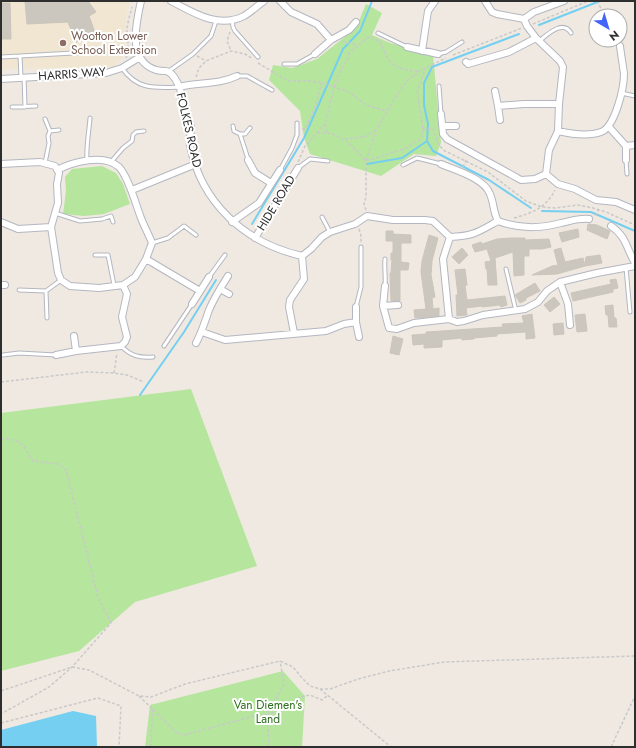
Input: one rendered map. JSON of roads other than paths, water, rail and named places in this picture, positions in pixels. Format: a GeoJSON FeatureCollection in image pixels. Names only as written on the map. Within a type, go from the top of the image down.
{"type":"FeatureCollection","features":[{"type":"Feature","properties":{"kind":"street"},"geometry":{"type":"LineString","coordinates":[[142,1],[135,30],[136,46],[140,57],[151,68],[159,71],[169,71]]}},
{"type":"Feature","properties":{"kind":"street"},"geometry":{"type":"LineString","coordinates":[[173,1],[203,17],[216,21],[232,23],[264,1]]}},
{"type":"Feature","properties":{"kind":"street"},"geometry":{"type":"LineString","coordinates":[[280,1],[291,12],[317,24],[331,40]]}},
{"type":"Feature","properties":{"kind":"street"},"geometry":{"type":"LineString","coordinates":[[422,51],[428,11],[435,1]]}},
{"type":"Feature","properties":{"kind":"street"},"geometry":{"type":"LineString","coordinates":[[485,1],[492,12],[524,19],[534,12],[557,2],[564,1]]}},
{"type":"Feature","properties":{"kind":"street"},"geometry":{"type":"LineString","coordinates":[[524,19],[537,40],[560,61],[563,67],[558,104],[558,131],[549,150],[546,174]]}},
{"type":"Feature","properties":{"kind":"street"},"geometry":{"type":"LineString","coordinates":[[315,54],[331,40],[349,30],[356,22]]}},
{"type":"Feature","properties":{"kind":"street"},"geometry":{"type":"LineString","coordinates":[[464,60],[468,64],[509,52],[537,40]]}},
{"type":"Feature","properties":{"kind":"street"},"geometry":{"type":"LineString","coordinates":[[406,47],[438,54]]}},
{"type":"Feature","properties":{"kind":"street"},"geometry":{"type":"LineString","coordinates":[[558,131],[574,134],[592,134],[601,132],[608,127],[611,123],[621,94],[624,74],[620,48]]}},
{"type":"Feature","properties":{"kind":"street","name":"HARRIS WAY"},"geometry":{"type":"LineString","coordinates":[[1,79],[106,73],[122,68],[140,57]]}},
{"type":"Feature","properties":{"kind":"street","name":"FOLKES ROAD"},"geometry":{"type":"LineString","coordinates":[[169,71],[174,76],[179,87],[183,107],[190,126],[190,144],[196,164],[208,192],[224,214],[232,222],[255,238],[288,253],[302,256]]}},
{"type":"Feature","properties":{"kind":"street","name":"FOLKES ROAD"},"geometry":{"type":"LineString","coordinates":[[179,87],[194,83],[227,81],[237,76]]}},
{"type":"Feature","properties":{"kind":"street"},"geometry":{"type":"LineString","coordinates":[[495,91],[500,120]]}},
{"type":"Feature","properties":{"kind":"street"},"geometry":{"type":"LineString","coordinates":[[498,106],[558,104]]}},
{"type":"Feature","properties":{"kind":"street"},"geometry":{"type":"LineString","coordinates":[[441,114],[444,134],[447,139],[515,178],[529,180],[546,174]]}},
{"type":"Feature","properties":{"kind":"street"},"geometry":{"type":"LineString","coordinates":[[443,126],[456,126]]}},
{"type":"Feature","properties":{"kind":"street"},"geometry":{"type":"LineString","coordinates":[[608,127],[626,146],[626,160]]}},
{"type":"Feature","properties":{"kind":"street"},"geometry":{"type":"LineString","coordinates":[[626,146],[635,145]]}},
{"type":"Feature","properties":{"kind":"street"},"geometry":{"type":"LineString","coordinates":[[1,164],[45,163],[55,166],[57,170],[59,173],[57,184],[58,203],[51,227],[58,273],[61,280],[70,286],[99,288],[123,285],[135,277],[146,259],[152,243],[132,190],[119,167],[111,162],[87,160],[69,164],[57,170]]}},
{"type":"Feature","properties":{"kind":"street"},"geometry":{"type":"LineString","coordinates":[[248,160],[255,173],[271,183]]}},
{"type":"Feature","properties":{"kind":"street"},"geometry":{"type":"LineString","coordinates":[[132,190],[196,164]]}},
{"type":"Feature","properties":{"kind":"street"},"geometry":{"type":"LineString","coordinates":[[441,164],[481,182],[490,193],[494,213],[498,221],[511,226],[535,228],[574,219],[589,219]]}},
{"type":"Feature","properties":{"kind":"street","name":"HIDE ROAD"},"geometry":{"type":"LineString","coordinates":[[255,238],[298,168]]}},
{"type":"Feature","properties":{"kind":"street"},"geometry":{"type":"LineString","coordinates":[[232,222],[259,203],[280,170]]}},
{"type":"Feature","properties":{"kind":"street"},"geometry":{"type":"LineString","coordinates":[[546,174],[558,184],[575,189],[596,200],[616,202],[635,210]]}},
{"type":"Feature","properties":{"kind":"street"},"geometry":{"type":"LineString","coordinates":[[294,333],[289,307],[290,300],[304,279],[302,256],[322,237],[330,232],[356,224],[367,216],[393,220],[414,219],[433,221],[450,237],[467,236],[478,233],[498,221]]}},
{"type":"Feature","properties":{"kind":"street"},"geometry":{"type":"LineString","coordinates":[[1,222],[18,229],[51,227]]}},
{"type":"Feature","properties":{"kind":"street"},"geometry":{"type":"LineString","coordinates":[[611,226],[619,231],[635,263]]}},
{"type":"Feature","properties":{"kind":"street"},"geometry":{"type":"LineString","coordinates":[[449,319],[443,259],[450,237]]}},
{"type":"Feature","properties":{"kind":"street"},"geometry":{"type":"LineString","coordinates":[[146,259],[200,292]]}},
{"type":"Feature","properties":{"kind":"street"},"geometry":{"type":"LineString","coordinates":[[385,286],[383,306],[389,328],[397,329],[414,323],[449,319],[456,322],[483,315],[516,311],[531,307],[538,302],[553,286],[560,282],[635,266]]}},
{"type":"Feature","properties":{"kind":"street"},"geometry":{"type":"LineString","coordinates":[[196,343],[202,332],[209,310],[228,276]]}},
{"type":"Feature","properties":{"kind":"street"},"geometry":{"type":"LineString","coordinates":[[192,304],[209,278]]}},
{"type":"Feature","properties":{"kind":"street"},"geometry":{"type":"LineString","coordinates":[[560,282],[568,304],[570,325]]}},
{"type":"Feature","properties":{"kind":"street"},"geometry":{"type":"LineString","coordinates":[[56,355],[120,346],[125,342],[127,337],[122,317],[127,294],[123,285]]}},
{"type":"Feature","properties":{"kind":"street"},"geometry":{"type":"LineString","coordinates":[[220,289],[229,294]]}},
{"type":"Feature","properties":{"kind":"street"},"geometry":{"type":"LineString","coordinates":[[383,306],[398,305]]}},
{"type":"Feature","properties":{"kind":"street"},"geometry":{"type":"LineString","coordinates":[[356,307],[356,322],[359,337]]}},
{"type":"Feature","properties":{"kind":"street"},"geometry":{"type":"LineString","coordinates":[[202,332],[225,340],[326,331],[344,324],[356,322]]}},
{"type":"Feature","properties":{"kind":"street"},"geometry":{"type":"LineString","coordinates":[[74,336],[76,351]]}},
{"type":"Feature","properties":{"kind":"lane"},"geometry":{"type":"LineString","coordinates":[[169,71],[193,54],[211,36],[216,21]]}},
{"type":"Feature","properties":{"kind":"lane"},"geometry":{"type":"LineString","coordinates":[[232,23],[242,39],[258,57]]}},
{"type":"Feature","properties":{"kind":"lane"},"geometry":{"type":"LineString","coordinates":[[537,40],[556,29],[565,27],[568,28],[570,33]]}},
{"type":"Feature","properties":{"kind":"lane"},"geometry":{"type":"LineString","coordinates":[[378,33],[406,47]]}},
{"type":"Feature","properties":{"kind":"lane"},"geometry":{"type":"LineString","coordinates":[[438,54],[446,52],[462,42]]}},
{"type":"Feature","properties":{"kind":"lane"},"geometry":{"type":"LineString","coordinates":[[1,57],[91,52]]}},
{"type":"Feature","properties":{"kind":"lane"},"geometry":{"type":"LineString","coordinates":[[284,64],[297,64],[315,54]]}},
{"type":"Feature","properties":{"kind":"lane"},"geometry":{"type":"LineString","coordinates":[[20,56],[25,107]]}},
{"type":"Feature","properties":{"kind":"lane"},"geometry":{"type":"LineString","coordinates":[[122,68],[128,76],[139,85],[160,88],[179,87]]}},
{"type":"Feature","properties":{"kind":"lane"},"geometry":{"type":"LineString","coordinates":[[237,76],[247,76],[272,90]]}},
{"type":"Feature","properties":{"kind":"lane"},"geometry":{"type":"LineString","coordinates":[[439,86],[441,114]]}},
{"type":"Feature","properties":{"kind":"lane"},"geometry":{"type":"LineString","coordinates":[[621,94],[635,96]]}},
{"type":"Feature","properties":{"kind":"lane"},"geometry":{"type":"LineString","coordinates":[[12,108],[36,106]]}},
{"type":"Feature","properties":{"kind":"lane"},"geometry":{"type":"LineString","coordinates":[[87,160],[86,149],[90,118]]}},
{"type":"Feature","properties":{"kind":"lane"},"geometry":{"type":"LineString","coordinates":[[45,119],[50,131],[48,136],[49,143],[45,163]]}},
{"type":"Feature","properties":{"kind":"lane"},"geometry":{"type":"LineString","coordinates":[[280,170],[297,136],[297,122]]}},
{"type":"Feature","properties":{"kind":"lane"},"geometry":{"type":"LineString","coordinates":[[233,126],[234,131],[240,134],[245,134],[250,128]]}},
{"type":"Feature","properties":{"kind":"lane"},"geometry":{"type":"LineString","coordinates":[[50,131],[59,130]]}},
{"type":"Feature","properties":{"kind":"lane"},"geometry":{"type":"LineString","coordinates":[[111,162],[123,148],[132,141],[133,135],[136,132],[144,131]]}},
{"type":"Feature","properties":{"kind":"lane"},"geometry":{"type":"LineString","coordinates":[[240,134],[248,160]]}},
{"type":"Feature","properties":{"kind":"lane"},"geometry":{"type":"LineString","coordinates":[[403,166],[417,158],[441,164]]}},
{"type":"Feature","properties":{"kind":"lane"},"geometry":{"type":"LineString","coordinates":[[298,168],[310,159],[328,161]]}},
{"type":"Feature","properties":{"kind":"lane"},"geometry":{"type":"LineString","coordinates":[[626,160],[627,174]]}},
{"type":"Feature","properties":{"kind":"lane"},"geometry":{"type":"LineString","coordinates":[[55,213],[80,221],[111,216],[113,222]]}},
{"type":"Feature","properties":{"kind":"lane"},"geometry":{"type":"LineString","coordinates":[[322,217],[330,232]]}},
{"type":"Feature","properties":{"kind":"lane"},"geometry":{"type":"LineString","coordinates":[[152,243],[168,238],[184,226],[196,235]]}},
{"type":"Feature","properties":{"kind":"lane"},"geometry":{"type":"LineString","coordinates":[[356,307],[361,286],[361,247]]}},
{"type":"Feature","properties":{"kind":"lane"},"geometry":{"type":"LineString","coordinates":[[95,255],[108,255],[115,286]]}},
{"type":"Feature","properties":{"kind":"lane"},"geometry":{"type":"LineString","coordinates":[[209,278],[225,255]]}},
{"type":"Feature","properties":{"kind":"lane"},"geometry":{"type":"LineString","coordinates":[[385,259],[385,286]]}},
{"type":"Feature","properties":{"kind":"lane"},"geometry":{"type":"LineString","coordinates":[[626,268],[630,312]]}},
{"type":"Feature","properties":{"kind":"lane"},"geometry":{"type":"LineString","coordinates":[[506,269],[516,311]]}},
{"type":"Feature","properties":{"kind":"lane"},"geometry":{"type":"LineString","coordinates":[[19,290],[46,291],[61,280]]}},
{"type":"Feature","properties":{"kind":"lane"},"geometry":{"type":"LineString","coordinates":[[46,291],[47,318]]}},
{"type":"Feature","properties":{"kind":"lane"},"geometry":{"type":"LineString","coordinates":[[164,346],[192,304]]}},
{"type":"Feature","properties":{"kind":"lane"},"geometry":{"type":"LineString","coordinates":[[120,346],[132,355],[153,358]]}},
{"type":"Feature","properties":{"kind":"lane"},"geometry":{"type":"LineString","coordinates":[[3,355],[19,353],[56,355]]}},
{"type":"Feature","properties":{"kind":"water"},"geometry":{"type":"Polygon","coordinates":[[[73,711],[96,716],[97,747],[1,747],[1,730],[73,711]]]}},
{"type":"Feature","properties":{"kind":"waterway"},"geometry":{"type":"LineString","coordinates":[[252,224],[304,138],[343,49],[360,31],[372,1]]}},
{"type":"Feature","properties":{"kind":"waterway"},"geometry":{"type":"LineString","coordinates":[[539,25],[600,1]]}},
{"type":"Feature","properties":{"kind":"waterway"},"geometry":{"type":"LineString","coordinates":[[427,141],[428,124],[424,105],[424,83],[432,67],[519,34]]}},
{"type":"Feature","properties":{"kind":"waterway"},"geometry":{"type":"LineString","coordinates":[[367,164],[402,158],[427,141],[433,151],[489,180],[531,208]]}},
{"type":"Feature","properties":{"kind":"waterway"},"geometry":{"type":"LineString","coordinates":[[542,211],[591,212],[635,231]]}},
{"type":"Feature","properties":{"kind":"waterway"},"geometry":{"type":"LineString","coordinates":[[140,395],[184,332],[216,280]]}},
{"type":"Feature","properties":{"kind":"place","name":"Wootton Lower School Extension"},"geometry":{"type":"Point","coordinates":[63,43]}},
{"type":"Feature","properties":{"kind":"park label","name":"Van Diemen's Land"},"geometry":{"type":"Point","coordinates":[268,712]}}]}
